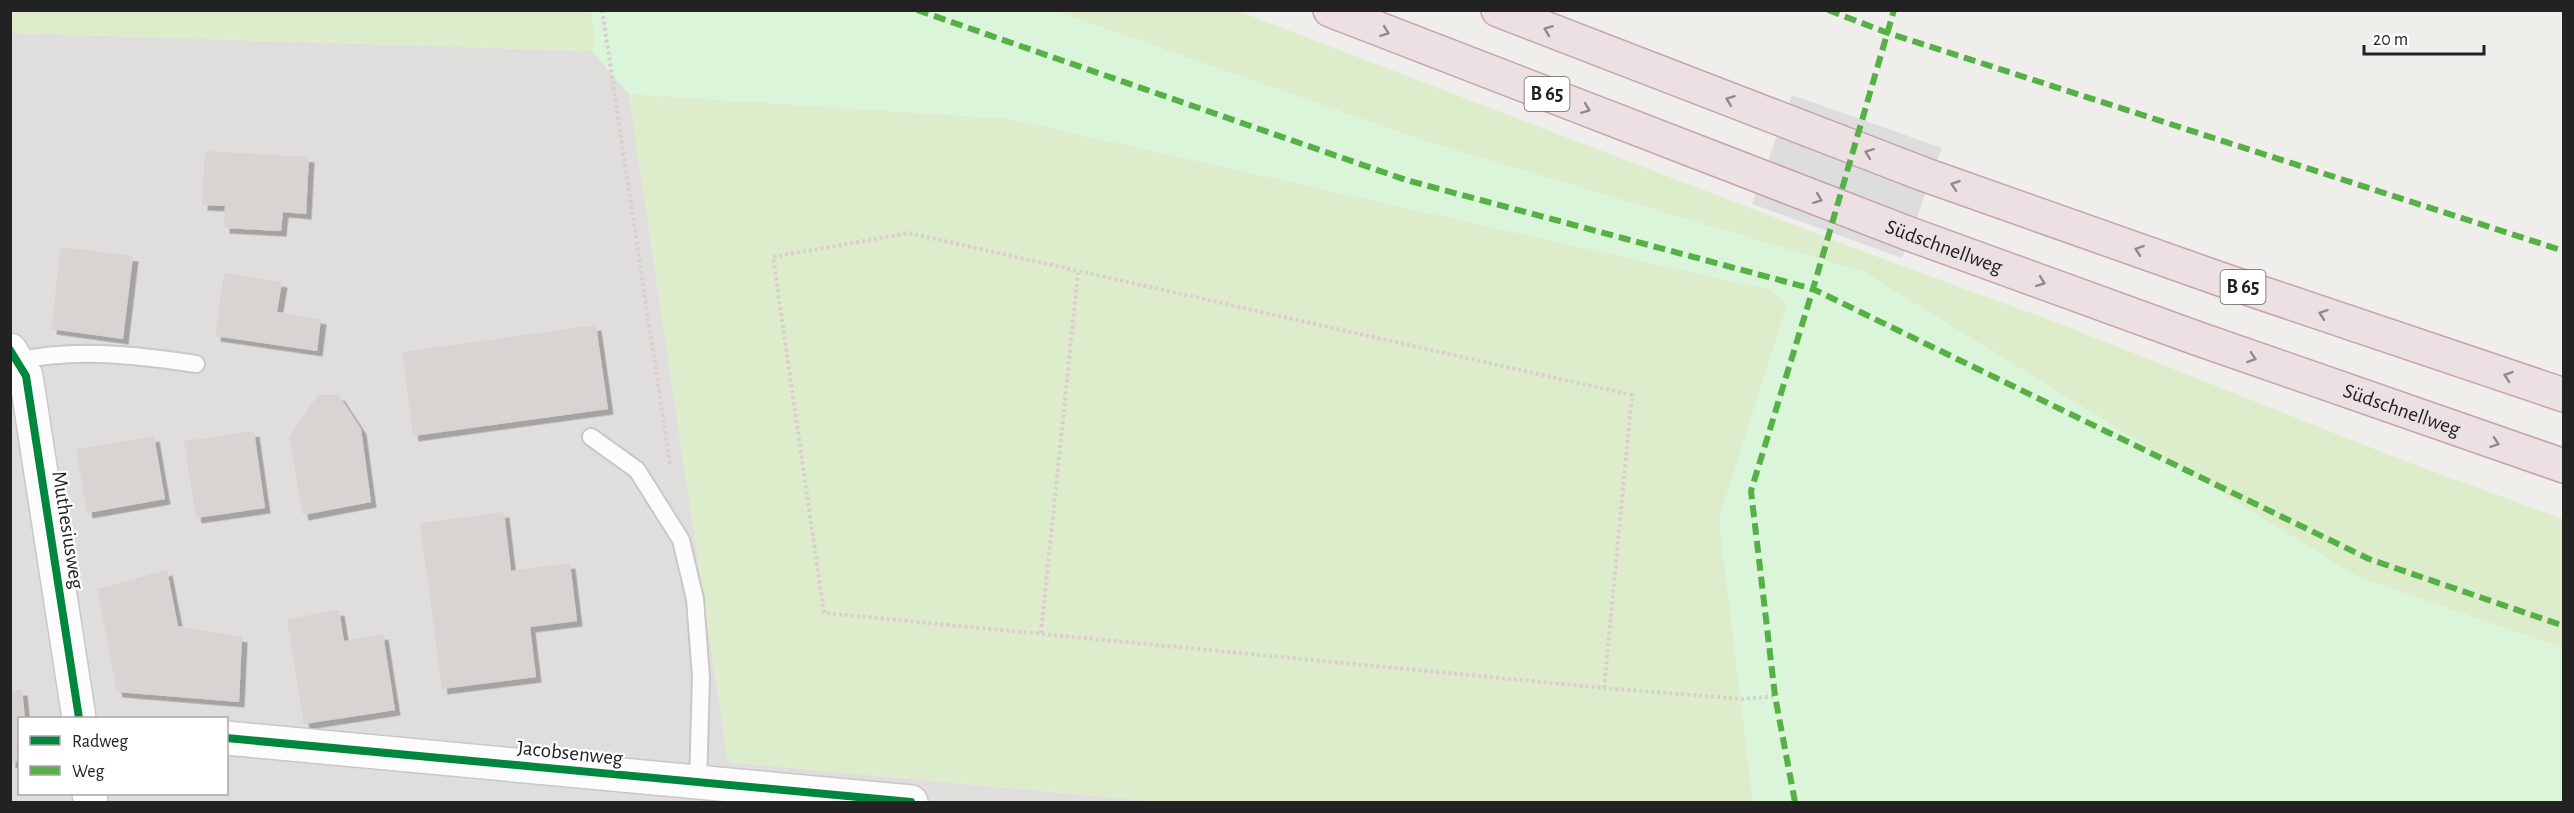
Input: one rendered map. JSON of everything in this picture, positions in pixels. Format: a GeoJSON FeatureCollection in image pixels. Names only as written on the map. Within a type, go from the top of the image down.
{"type":"FeatureCollection","features":[{"type":"Feature","properties":{"kind":"highway","name":"Südschnellweg"},"geometry":{"type":"LineString","coordinates":[[1330,10],[1907,233],[2196,338],[2564,466]]}},
{"type":"Feature","properties":{"kind":"highway","name":"B 65"},"geometry":{"type":"LineString","coordinates":[[1498,10],[1923,174],[2220,279],[2564,395]]}},
{"type":"Feature","properties":{"kind":"street","name":"Muthesiusweg"},"geometry":{"type":"LineString","coordinates":[[14,356],[26,376],[79,717]]}},
{"type":"Feature","properties":{"kind":"street","name":"Jacobsenweg"},"geometry":{"type":"LineString","coordinates":[[228,738],[698,784],[911,802]]}},
{"type":"Feature","properties":{"kind":"lane"},"geometry":{"type":"LineString","coordinates":[[14,356],[109,354],[196,364]]}},
{"type":"Feature","properties":{"kind":"lane"},"geometry":{"type":"LineString","coordinates":[[591,437],[637,470],[681,540],[695,599],[701,677],[698,784]]}},
{"type":"Feature","properties":{"kind":"path"},"geometry":{"type":"LineString","coordinates":[[602,10],[670,469]]}},
{"type":"Feature","properties":{"kind":"path"},"geometry":{"type":"LineString","coordinates":[[1604,688],[1632,394],[1078,273],[909,233],[773,257],[824,613],[1604,688],[1742,699],[1775,696]]}},
{"type":"Feature","properties":{"kind":"path"},"geometry":{"type":"LineString","coordinates":[[1041,633],[1078,273]]}},
{"type":"Feature","properties":{"kind":"shaded area"},"geometry":{"type":"Polygon","coordinates":[[[11,33],[592,51],[629,94],[728,762],[1162,802],[11,802],[11,33]]]}},
{"type":"Feature","properties":{"kind":"green space"},"geometry":{"type":"Polygon","coordinates":[[[11,10],[591,10],[595,36],[592,51],[11,33],[11,10]]]}},
{"type":"Feature","properties":{"kind":"green space"},"geometry":{"type":"Polygon","coordinates":[[[591,11],[1055,11],[1425,141],[1864,272],[2358,577],[2563,648],[2563,802],[1753,802],[1719,519],[1787,305],[1771,290],[1011,119],[629,94],[592,51],[595,36],[591,11]]]}},
{"type":"Feature","properties":{"kind":"green space"},"geometry":{"type":"Polygon","coordinates":[[[1055,11],[1238,11],[1870,254],[2063,325],[2402,460],[2563,519],[2563,648],[2358,577],[1864,272],[1425,141],[1055,11]]]}},
{"type":"Feature","properties":{"kind":"green space"},"geometry":{"type":"Polygon","coordinates":[[[629,94],[1011,119],[1771,290],[1787,305],[1719,519],[1753,802],[1162,802],[728,762],[629,94]]]}},
{"type":"Feature","properties":{"kind":"pier"},"geometry":{"type":"Polygon","coordinates":[[[1792,95],[1942,148],[1902,258],[1752,204],[1792,95]]]}},
{"type":"Feature","properties":{"kind":"building"},"geometry":{"type":"Polygon","coordinates":[[[205,151],[309,157],[306,214],[283,212],[281,231],[224,228],[225,206],[202,205],[205,151]]]}},
{"type":"Feature","properties":{"kind":"building"},"geometry":{"type":"Polygon","coordinates":[[[61,247],[133,256],[123,339],[51,329],[61,247]]]}},
{"type":"Feature","properties":{"kind":"building"},"geometry":{"type":"Polygon","coordinates":[[[224,273],[282,282],[277,312],[321,319],[317,351],[215,336],[224,273]]]}},
{"type":"Feature","properties":{"kind":"building"},"geometry":{"type":"Polygon","coordinates":[[[596,325],[608,409],[413,436],[402,352],[596,325]]]}},
{"type":"Feature","properties":{"kind":"building"},"geometry":{"type":"Polygon","coordinates":[[[318,395],[339,395],[361,429],[371,502],[303,515],[289,437],[318,395]]]}},
{"type":"Feature","properties":{"kind":"building"},"geometry":{"type":"Polygon","coordinates":[[[254,431],[265,508],[196,518],[184,441],[254,431]]]}},
{"type":"Feature","properties":{"kind":"building"},"geometry":{"type":"Polygon","coordinates":[[[154,436],[165,499],[87,513],[76,449],[154,436]]]}},
{"type":"Feature","properties":{"kind":"building"},"geometry":{"type":"Polygon","coordinates":[[[504,512],[511,571],[570,563],[577,621],[530,627],[536,677],[442,689],[420,523],[504,512]]]}},
{"type":"Feature","properties":{"kind":"building"},"geometry":{"type":"Polygon","coordinates":[[[167,570],[178,626],[242,637],[239,702],[117,692],[97,589],[167,570]]]}},
{"type":"Feature","properties":{"kind":"building"},"geometry":{"type":"Polygon","coordinates":[[[339,610],[344,641],[383,634],[395,710],[304,724],[287,619],[339,610]]]}},
{"type":"Feature","properties":{"kind":"building"},"geometry":{"type":"Polygon","coordinates":[[[22,690],[25,717],[18,717],[18,761],[10,763],[10,691],[22,690]]]}},
{"type":"Feature","properties":{"kind":"marked path"},"geometry":{"type":"LineString","coordinates":[[917,10],[1406,180],[1813,289],[2369,559],[2564,626]]}},
{"type":"Feature","properties":{"kind":"marked path"},"geometry":{"type":"LineString","coordinates":[[1828,10],[1888,33],[2564,251]]}},
{"type":"Feature","properties":{"kind":"marked path"},"geometry":{"type":"LineString","coordinates":[[1795,802],[1775,696],[1751,491],[1813,289],[1894,10]]}},
{"type":"Feature","properties":{"kind":"cycle path"},"geometry":{"type":"LineString","coordinates":[[10,350],[26,376],[79,717]]}},
{"type":"Feature","properties":{"kind":"cycle path"},"geometry":{"type":"LineString","coordinates":[[228,738],[911,802]]}}]}
